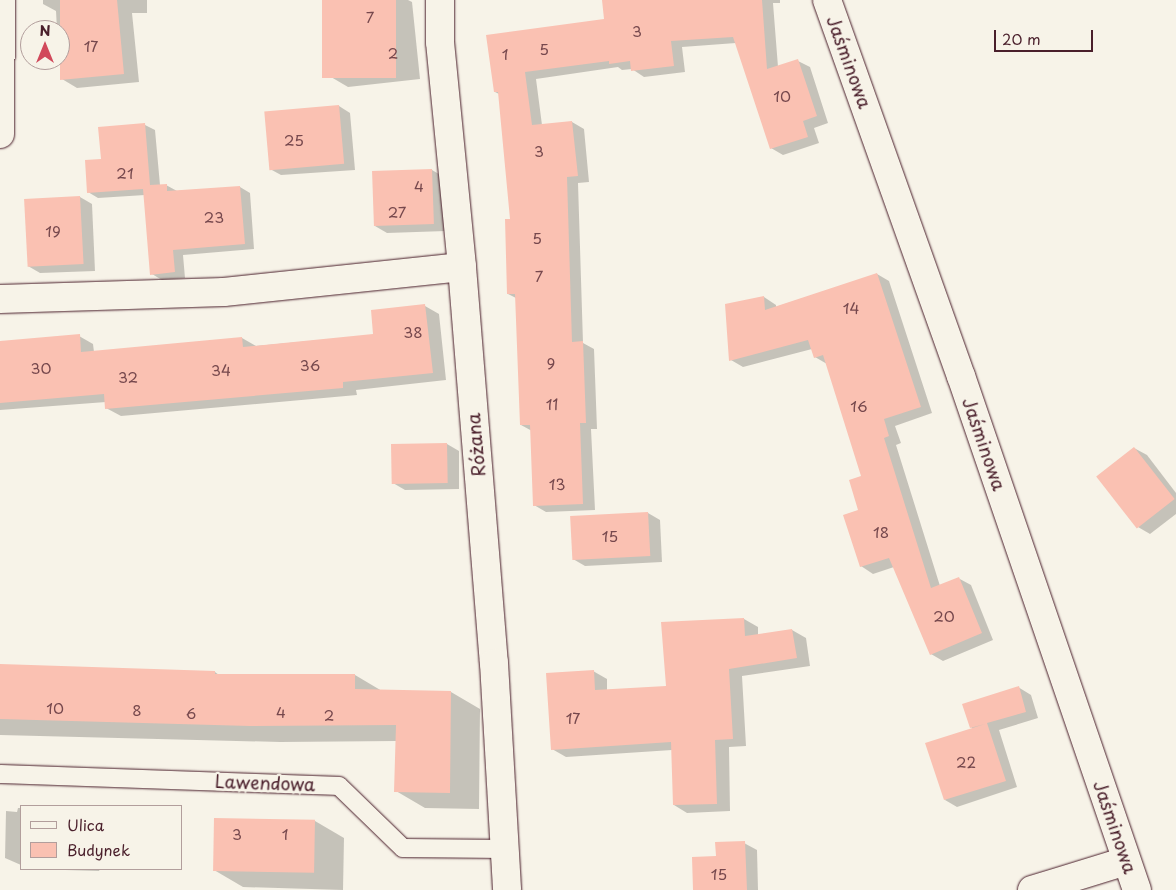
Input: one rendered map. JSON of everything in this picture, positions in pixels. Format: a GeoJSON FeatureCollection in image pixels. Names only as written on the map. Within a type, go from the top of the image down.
{"type":"FeatureCollection","features":[{"type":"Feature","properties":{"kind":"street"},"geometry":{"type":"LineString","coordinates":[[0,134],[1,0]]}},
{"type":"Feature","properties":{"kind":"street","name":"Różana"},"geometry":{"type":"LineString","coordinates":[[440,0],[440,42],[462,268],[494,664],[507,890]]}},
{"type":"Feature","properties":{"kind":"street","name":"Jaśminowa"},"geometry":{"type":"LineString","coordinates":[[827,0],[961,376],[1137,890]]}},
{"type":"Feature","properties":{"kind":"street"},"geometry":{"type":"LineString","coordinates":[[0,300],[224,292],[462,268]]}},
{"type":"Feature","properties":{"kind":"street"},"geometry":{"type":"LineString","coordinates":[[1032,890],[1126,861]]}},
{"type":"Feature","properties":{"kind":"lane","name":"Lawendowa"},"geometry":{"type":"LineString","coordinates":[[0,774],[339,786],[403,848],[505,849]]}},
{"type":"Feature","properties":{"kind":"building"},"geometry":{"type":"Polygon","coordinates":[[[60,0],[117,0],[124,74],[60,80],[60,70],[70,70],[70,20],[60,20],[60,0]]]}},
{"type":"Feature","properties":{"kind":"building"},"geometry":{"type":"Polygon","coordinates":[[[322,0],[396,0],[396,78],[322,78],[322,0]]]}},
{"type":"Feature","properties":{"kind":"building"},"geometry":{"type":"Polygon","coordinates":[[[602,0],[762,0],[767,69],[798,59],[817,116],[803,121],[808,137],[770,149],[733,37],[671,41],[674,66],[631,71],[630,61],[609,64],[609,61],[525,72],[532,125],[572,121],[578,176],[567,177],[572,342],[583,341],[586,423],[580,423],[583,504],[533,506],[530,425],[520,425],[515,294],[507,294],[505,219],[510,219],[498,92],[494,92],[486,35],[604,19],[602,0]]]}},
{"type":"Feature","properties":{"kind":"building"},"geometry":{"type":"Polygon","coordinates":[[[339,105],[344,164],[269,170],[264,112],[339,105]]]}},
{"type":"Feature","properties":{"kind":"building"},"geometry":{"type":"Polygon","coordinates":[[[145,123],[150,185],[167,184],[167,191],[240,186],[245,244],[173,250],[175,272],[150,275],[143,189],[87,193],[85,160],[101,159],[98,127],[145,123]]]}},
{"type":"Feature","properties":{"kind":"building"},"geometry":{"type":"Polygon","coordinates":[[[432,169],[434,224],[374,226],[372,171],[432,169]]]}},
{"type":"Feature","properties":{"kind":"building"},"geometry":{"type":"Polygon","coordinates":[[[80,196],[84,264],[28,267],[24,199],[80,196]]]}},
{"type":"Feature","properties":{"kind":"building"},"geometry":{"type":"Polygon","coordinates":[[[877,273],[921,407],[884,419],[889,436],[884,438],[931,588],[959,577],[982,633],[930,655],[889,558],[860,567],[843,515],[858,510],[849,480],[861,476],[823,355],[814,358],[808,340],[729,361],[725,304],[764,296],[765,310],[877,273]]]}},
{"type":"Feature","properties":{"kind":"building"},"geometry":{"type":"Polygon","coordinates":[[[425,304],[433,373],[343,382],[343,388],[105,409],[104,394],[0,403],[0,341],[80,334],[81,352],[242,337],[243,347],[373,334],[371,310],[425,304]]]}},
{"type":"Feature","properties":{"kind":"building"},"geometry":{"type":"Polygon","coordinates":[[[447,443],[448,483],[392,484],[391,444],[447,443]]]}},
{"type":"Feature","properties":{"kind":"building"},"geometry":{"type":"Polygon","coordinates":[[[1134,447],[1175,499],[1137,529],[1096,477],[1134,447]]]}},
{"type":"Feature","properties":{"kind":"building"},"geometry":{"type":"Polygon","coordinates":[[[648,512],[650,556],[572,560],[570,516],[648,512]]]}},
{"type":"Feature","properties":{"kind":"building"},"geometry":{"type":"Polygon","coordinates":[[[744,618],[745,636],[792,629],[797,658],[729,669],[733,739],[715,740],[717,804],[673,805],[671,742],[551,750],[546,673],[594,670],[595,690],[666,686],[661,622],[744,618]]]}},
{"type":"Feature","properties":{"kind":"building"},"geometry":{"type":"Polygon","coordinates":[[[0,664],[215,671],[215,674],[355,674],[355,689],[451,691],[450,793],[394,792],[396,725],[250,726],[0,719],[0,664]]]}},
{"type":"Feature","properties":{"kind":"building"},"geometry":{"type":"Polygon","coordinates":[[[1019,686],[1026,712],[987,723],[1006,781],[944,800],[925,743],[985,724],[970,728],[962,704],[1019,686]]]}},
{"type":"Feature","properties":{"kind":"building"},"geometry":{"type":"Polygon","coordinates":[[[214,818],[315,820],[314,873],[213,871],[214,818]]]}},
{"type":"Feature","properties":{"kind":"building"},"geometry":{"type":"Polygon","coordinates":[[[745,841],[747,890],[693,890],[692,857],[716,856],[715,842],[745,841]]]}}]}
